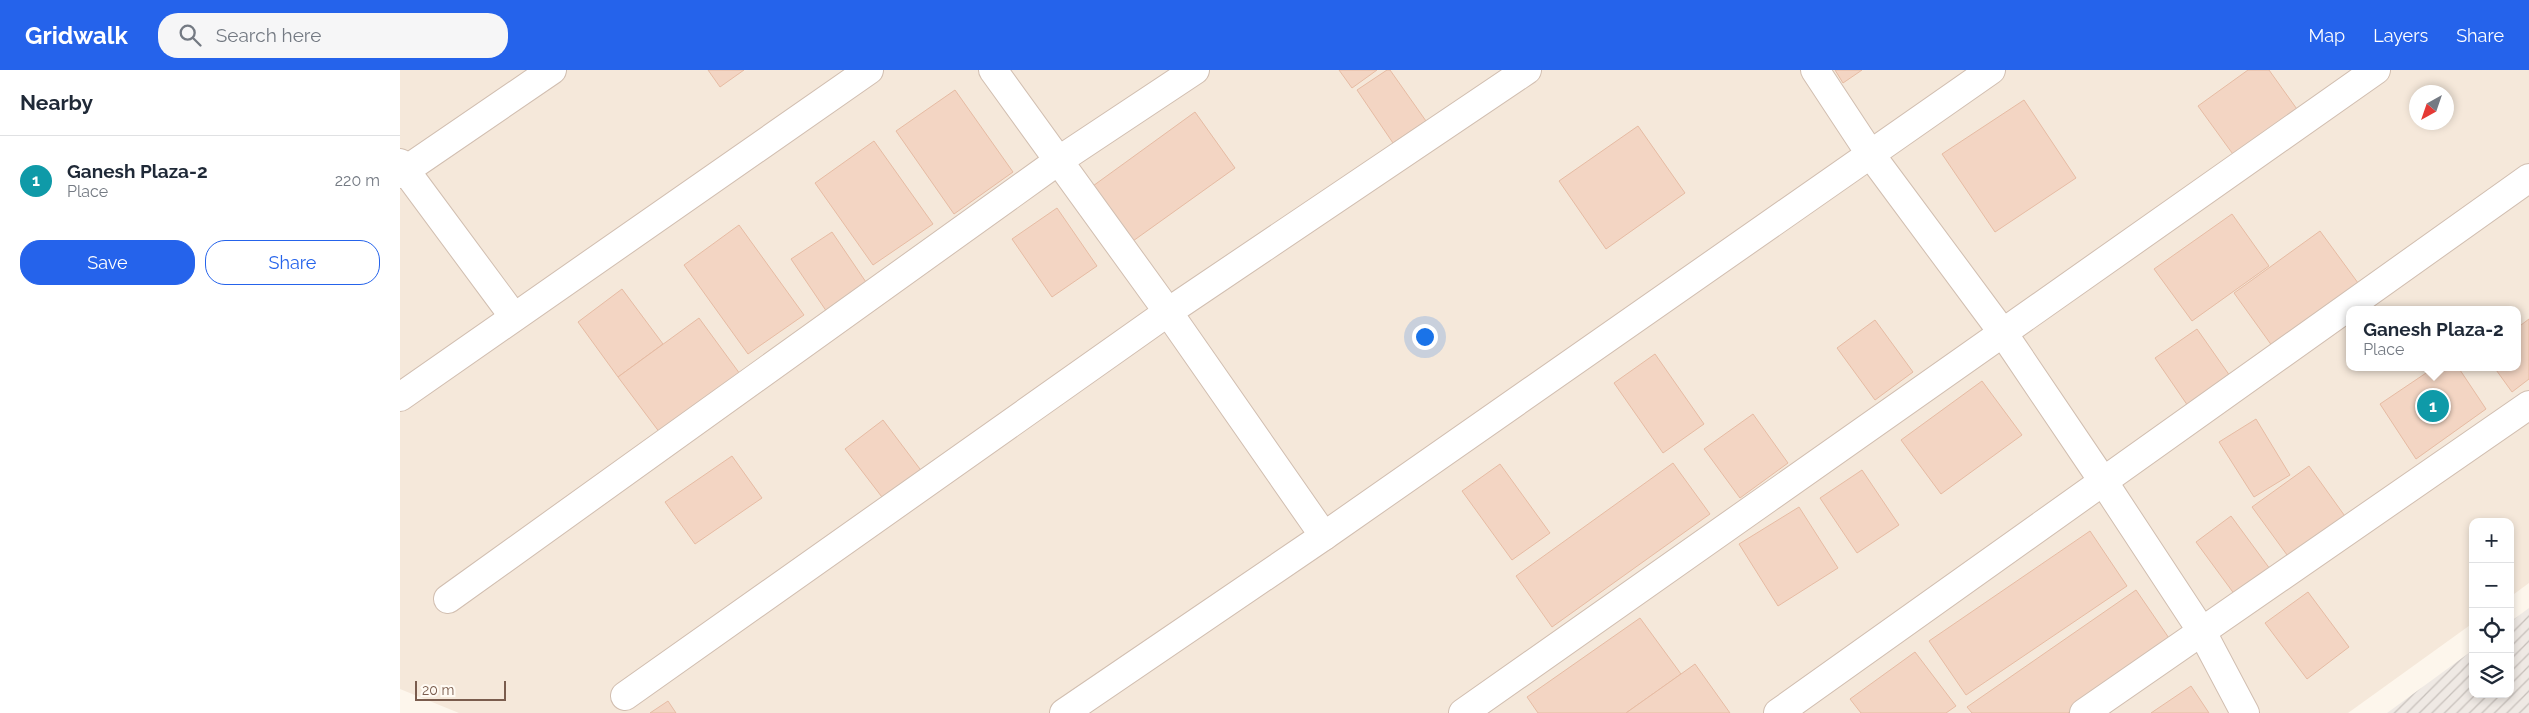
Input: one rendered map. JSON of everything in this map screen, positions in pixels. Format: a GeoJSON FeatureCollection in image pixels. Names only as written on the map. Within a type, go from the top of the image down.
{"type":"FeatureCollection","features":[{"type":"Feature","properties":{"kind":"street"},"geometry":{"type":"LineString","coordinates":[[514,317],[402,169],[552,70]]}},
{"type":"Feature","properties":{"kind":"street"},"geometry":{"type":"LineString","coordinates":[[400,397],[869,70]]}},
{"type":"Feature","properties":{"kind":"street"},"geometry":{"type":"LineString","coordinates":[[993,70],[1168,312],[1324,536]]}},
{"type":"Feature","properties":{"kind":"street"},"geometry":{"type":"LineString","coordinates":[[448,599],[1058,162],[1195,70]]}},
{"type":"Feature","properties":{"kind":"street"},"geometry":{"type":"LineString","coordinates":[[624,696],[1168,312],[1527,70]]}},
{"type":"Feature","properties":{"kind":"street"},"geometry":{"type":"LineString","coordinates":[[1814,70],[1871,156],[2003,332],[2104,481],[2201,630],[2245,713]]}},
{"type":"Feature","properties":{"kind":"street"},"geometry":{"type":"LineString","coordinates":[[1064,713],[1324,536],[1871,156],[1991,70]]}},
{"type":"Feature","properties":{"kind":"street"},"geometry":{"type":"LineString","coordinates":[[1463,713],[2376,70]]}},
{"type":"Feature","properties":{"kind":"street"},"geometry":{"type":"LineString","coordinates":[[2349,306],[2529,178]]}},
{"type":"Feature","properties":{"kind":"street"},"geometry":{"type":"LineString","coordinates":[[1778,713],[2346,308]]}},
{"type":"Feature","properties":{"kind":"street"},"geometry":{"type":"LineString","coordinates":[[2084,713],[2201,630],[2529,405]]}},
{"type":"Feature","properties":{"kind":"shaded area"},"geometry":{"type":"Polygon","coordinates":[[[400,70],[2529,70],[2529,583],[2514,594],[2514,518],[2469,518],[2469,626],[2348,713],[459,713],[400,689],[400,70]]]}},
{"type":"Feature","properties":{"kind":"shaded area"},"geometry":{"type":"Polygon","coordinates":[[[2529,608],[2529,713],[2387,713],[2469,653],[2469,698],[2514,698],[2514,619],[2529,608]]]}},
{"type":"Feature","properties":{"kind":"building"},"geometry":{"type":"Polygon","coordinates":[[[708,70],[744,70],[720,87],[708,70]]]}},
{"type":"Feature","properties":{"kind":"building"},"geometry":{"type":"Polygon","coordinates":[[[1339,70],[1377,70],[1352,88],[1339,70]]]}},
{"type":"Feature","properties":{"kind":"building"},"geometry":{"type":"Polygon","coordinates":[[[1387,70],[1390,70],[1426,121],[1393,143],[1357,90],[1387,70]]]}},
{"type":"Feature","properties":{"kind":"building"},"geometry":{"type":"Polygon","coordinates":[[[1835,70],[1862,70],[1843,83],[1835,70]]]}},
{"type":"Feature","properties":{"kind":"building"},"geometry":{"type":"Polygon","coordinates":[[[2248,70],[2269,70],[2299,112],[2235,157],[2198,106],[2248,70]]]}},
{"type":"Feature","properties":{"kind":"building"},"geometry":{"type":"Polygon","coordinates":[[[955,90],[1013,172],[954,214],[896,131],[955,90]]]}},
{"type":"Feature","properties":{"kind":"building"},"geometry":{"type":"Polygon","coordinates":[[[2024,100],[2076,178],[1995,232],[1942,154],[2024,100]]]}},
{"type":"Feature","properties":{"kind":"building"},"geometry":{"type":"Polygon","coordinates":[[[1195,112],[1235,168],[1126,246],[1086,191],[1195,112]]]}},
{"type":"Feature","properties":{"kind":"building"},"geometry":{"type":"Polygon","coordinates":[[[1638,126],[1685,193],[1606,249],[1559,181],[1638,126]]]}},
{"type":"Feature","properties":{"kind":"building"},"geometry":{"type":"Polygon","coordinates":[[[874,141],[933,224],[873,265],[815,183],[874,141]]]}},
{"type":"Feature","properties":{"kind":"building"},"geometry":{"type":"Polygon","coordinates":[[[1057,208],[1097,266],[1052,297],[1012,239],[1057,208]]]}},
{"type":"Feature","properties":{"kind":"building"},"geometry":{"type":"Polygon","coordinates":[[[2232,214],[2269,266],[2192,321],[2154,269],[2232,214]]]}},
{"type":"Feature","properties":{"kind":"building"},"geometry":{"type":"Polygon","coordinates":[[[739,225],[804,315],[748,354],[684,265],[739,225]]]}},
{"type":"Feature","properties":{"kind":"building"},"geometry":{"type":"Polygon","coordinates":[[[2320,231],[2361,287],[2275,350],[2234,293],[2320,231]]]}},
{"type":"Feature","properties":{"kind":"building"},"geometry":{"type":"Polygon","coordinates":[[[832,232],[870,288],[829,315],[791,259],[832,232]]]}},
{"type":"Feature","properties":{"kind":"building"},"geometry":{"type":"Polygon","coordinates":[[[622,289],[663,344],[618,377],[578,322],[622,289]]]}},
{"type":"Feature","properties":{"kind":"building"},"geometry":{"type":"Polygon","coordinates":[[[699,318],[740,374],[660,433],[618,377],[699,318]]]}},
{"type":"Feature","properties":{"kind":"building"},"geometry":{"type":"Polygon","coordinates":[[[2529,319],[2529,379],[2512,392],[2497,371],[2521,371],[2521,325],[2529,319]]]}},
{"type":"Feature","properties":{"kind":"building"},"geometry":{"type":"Polygon","coordinates":[[[1875,320],[1913,372],[1875,400],[1837,348],[1875,320]]]}},
{"type":"Feature","properties":{"kind":"building"},"geometry":{"type":"Polygon","coordinates":[[[2197,329],[2230,376],[2188,406],[2155,358],[2197,329]]]}},
{"type":"Feature","properties":{"kind":"building"},"geometry":{"type":"Polygon","coordinates":[[[1655,354],[1704,424],[1663,453],[1614,383],[1655,354]]]}},
{"type":"Feature","properties":{"kind":"building"},"geometry":{"type":"Polygon","coordinates":[[[2429,371],[2461,371],[2486,409],[2416,459],[2380,404],[2429,371]]]}},
{"type":"Feature","properties":{"kind":"building"},"geometry":{"type":"Polygon","coordinates":[[[1982,381],[2022,435],[1941,494],[1901,440],[1982,381]]]}},
{"type":"Feature","properties":{"kind":"building"},"geometry":{"type":"Polygon","coordinates":[[[1753,414],[1788,463],[1740,498],[1704,449],[1753,414]]]}},
{"type":"Feature","properties":{"kind":"building"},"geometry":{"type":"Polygon","coordinates":[[[2256,419],[2290,475],[2254,497],[2219,442],[2256,419]]]}},
{"type":"Feature","properties":{"kind":"building"},"geometry":{"type":"Polygon","coordinates":[[[883,420],[923,473],[885,501],[845,449],[883,420]]]}},
{"type":"Feature","properties":{"kind":"building"},"geometry":{"type":"Polygon","coordinates":[[[732,456],[762,498],[695,544],[665,502],[732,456]]]}},
{"type":"Feature","properties":{"kind":"building"},"geometry":{"type":"Polygon","coordinates":[[[1673,463],[1710,514],[1552,627],[1516,576],[1673,463]]]}},
{"type":"Feature","properties":{"kind":"building"},"geometry":{"type":"Polygon","coordinates":[[[1500,464],[1550,533],[1512,560],[1462,491],[1500,464]]]}},
{"type":"Feature","properties":{"kind":"building"},"geometry":{"type":"Polygon","coordinates":[[[2309,466],[2347,519],[2290,559],[2252,507],[2309,466]]]}},
{"type":"Feature","properties":{"kind":"building"},"geometry":{"type":"Polygon","coordinates":[[[1862,470],[1899,525],[1857,553],[1820,498],[1862,470]]]}},
{"type":"Feature","properties":{"kind":"building"},"geometry":{"type":"Polygon","coordinates":[[[1799,507],[1838,568],[1778,606],[1739,544],[1799,507]]]}},
{"type":"Feature","properties":{"kind":"building"},"geometry":{"type":"Polygon","coordinates":[[[2231,516],[2270,569],[2235,595],[2196,542],[2231,516]]]}},
{"type":"Feature","properties":{"kind":"building"},"geometry":{"type":"Polygon","coordinates":[[[2090,531],[2127,586],[1966,695],[1929,641],[2090,531]]]}},
{"type":"Feature","properties":{"kind":"building"},"geometry":{"type":"Polygon","coordinates":[[[2136,590],[2171,641],[2068,713],[1972,713],[1967,707],[2136,590]]]}},
{"type":"Feature","properties":{"kind":"building"},"geometry":{"type":"Polygon","coordinates":[[[2308,592],[2349,647],[2307,679],[2265,623],[2308,592]]]}},
{"type":"Feature","properties":{"kind":"building"},"geometry":{"type":"Polygon","coordinates":[[[1640,618],[1681,674],[1626,713],[1538,713],[1527,697],[1640,618]]]}},
{"type":"Feature","properties":{"kind":"building"},"geometry":{"type":"Polygon","coordinates":[[[1915,652],[1956,706],[1946,713],[1861,713],[1850,699],[1915,652]]]}},
{"type":"Feature","properties":{"kind":"building"},"geometry":{"type":"Polygon","coordinates":[[[1695,664],[1730,713],[1626,713],[1681,674],[1695,664]]]}},
{"type":"Feature","properties":{"kind":"building"},"geometry":{"type":"Polygon","coordinates":[[[2191,686],[2209,713],[2151,713],[2191,686]]]}},
{"type":"Feature","properties":{"kind":"building"},"geometry":{"type":"Polygon","coordinates":[[[668,701],[676,713],[650,713],[668,701]]]}},
{"type":"Feature","properties":{"kind":"place","name":"Ganesh Plaza-2"},"geometry":{"type":"Point","coordinates":[2433,406]}}]}
